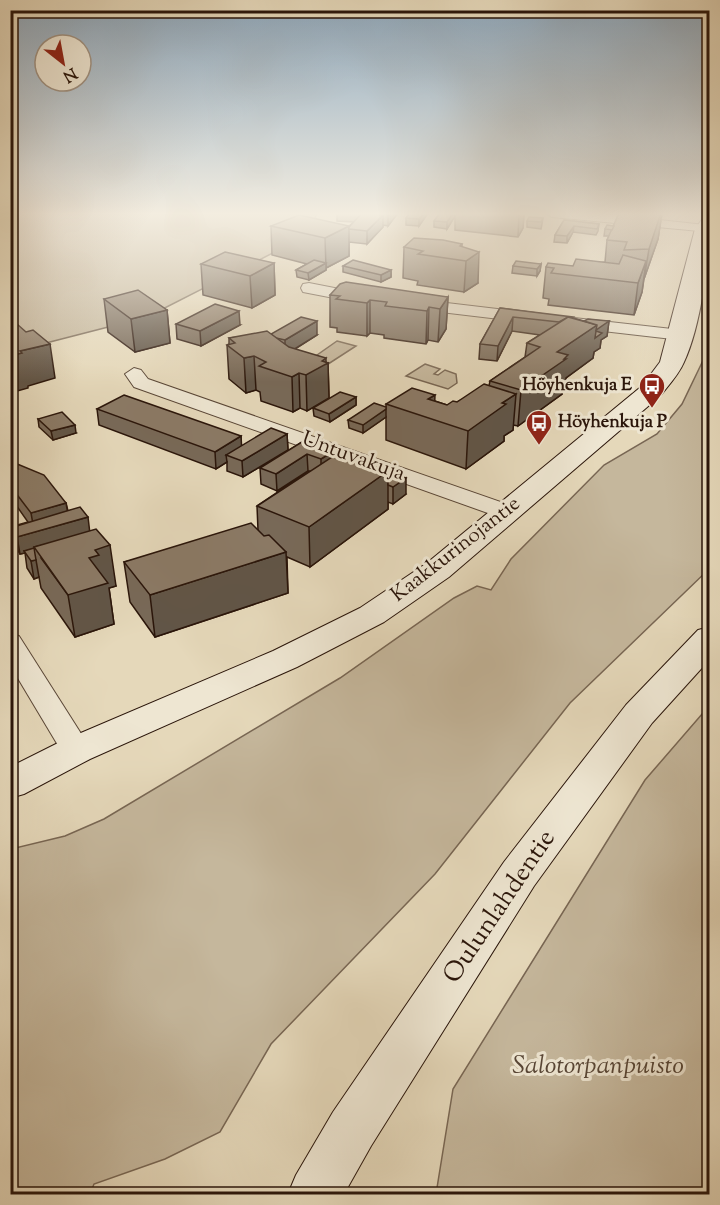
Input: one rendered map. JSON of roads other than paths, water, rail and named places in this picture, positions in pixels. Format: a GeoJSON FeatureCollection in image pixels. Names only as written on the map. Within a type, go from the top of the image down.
{"type":"FeatureCollection","features":[{"type":"Feature","properties":{"kind":"street","name":"Kaakkurinojantie"},"geometry":{"type":"LineString","coordinates":[[10,784],[75,750],[285,659],[372,615],[438,570],[651,391],[672,363],[697,269]]}},
{"type":"Feature","properties":{"kind":"street"},"geometry":{"type":"LineString","coordinates":[[309,288],[376,300]]}},
{"type":"Feature","properties":{"kind":"street"},"geometry":{"type":"LineString","coordinates":[[400,303],[681,335]]}},
{"type":"Feature","properties":{"kind":"street","name":"Untuvakuja"},"geometry":{"type":"LineString","coordinates":[[134,374],[141,383],[507,512]]}},
{"type":"Feature","properties":{"kind":"street","name":"Oulunlahdentie"},"geometry":{"type":"LineString","coordinates":[[315,1194],[352,1129],[519,874],[639,714],[710,637]]}},
{"type":"Feature","properties":{"kind":"street"},"geometry":{"type":"LineString","coordinates":[[10,642],[75,750]]}},
{"type":"Feature","properties":{"kind":"place","name":"Höyhenkuja E"},"geometry":{"type":"Point","coordinates":[652,409]}},
{"type":"Feature","properties":{"kind":"place","name":"Höyhenkuja P"},"geometry":{"type":"Point","coordinates":[539,446]}},
{"type":"Feature","properties":{"kind":"park label","name":"Salotorpanpuisto"},"geometry":{"type":"Point","coordinates":[598,1066]}}]}
